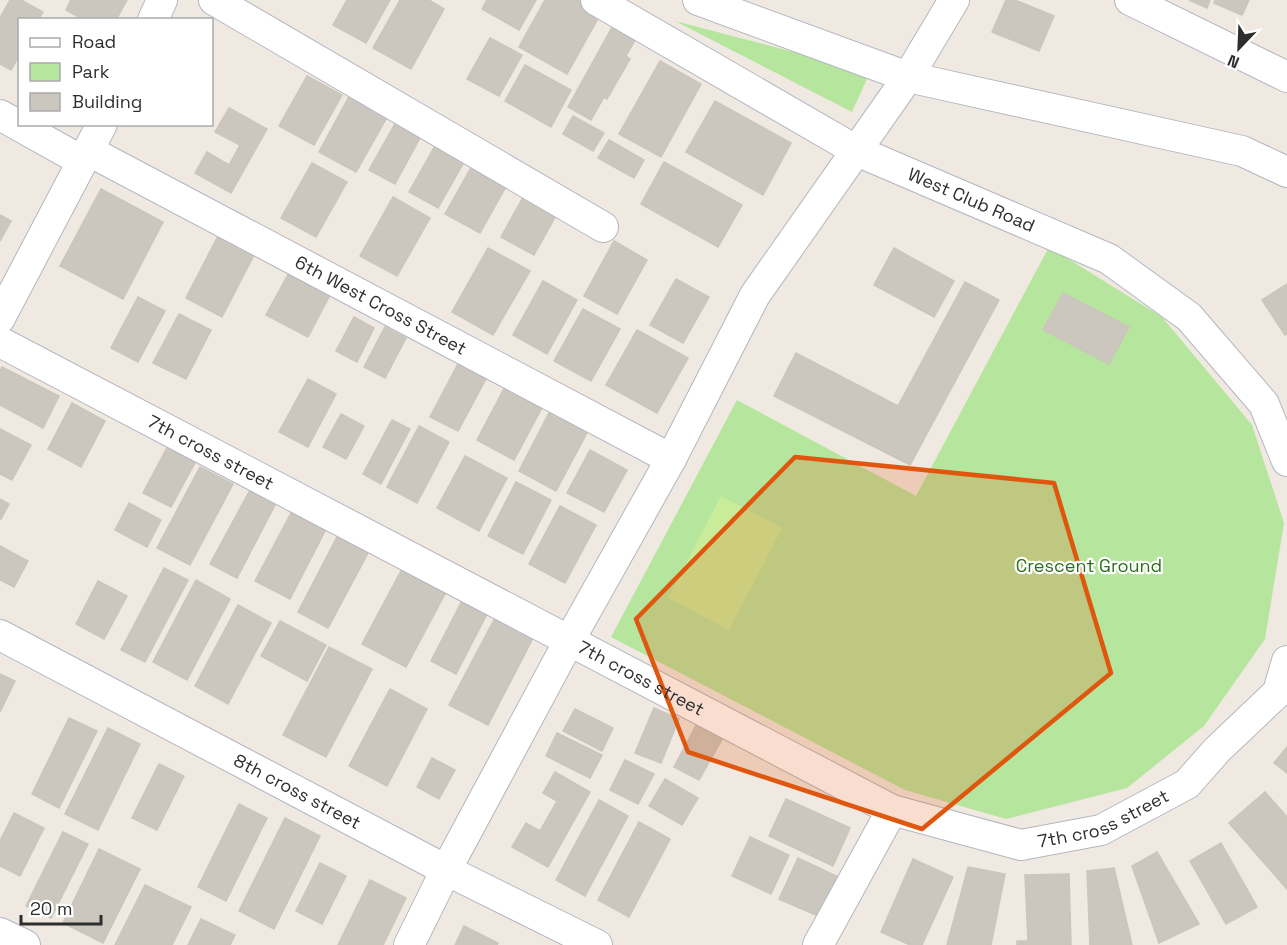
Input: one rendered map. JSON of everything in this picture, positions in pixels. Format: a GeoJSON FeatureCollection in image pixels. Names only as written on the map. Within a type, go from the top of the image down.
{"type":"FeatureCollection","features":[{"type":"Feature","properties":{"kind":"street"},"geometry":{"type":"LineString","coordinates":[[154,18],[162,0]]}},
{"type":"Feature","properties":{"kind":"street"},"geometry":{"type":"LineString","coordinates":[[214,0],[603,227]]}},
{"type":"Feature","properties":{"kind":"street","name":"West Club Road"},"geometry":{"type":"LineString","coordinates":[[596,0],[857,151],[1109,259],[1189,317],[1264,404],[1287,461]]}},
{"type":"Feature","properties":{"kind":"street"},"geometry":{"type":"LineString","coordinates":[[698,0],[908,77],[1242,151],[1287,172]]}},
{"type":"Feature","properties":{"kind":"street"},"geometry":{"type":"LineString","coordinates":[[410,945],[446,870],[569,641],[671,459],[754,295],[908,77],[954,0]]}},
{"type":"Feature","properties":{"kind":"street"},"geometry":{"type":"LineString","coordinates":[[1130,0],[1287,77]]}},
{"type":"Feature","properties":{"kind":"street","name":"6th West Cross Street"},"geometry":{"type":"LineString","coordinates":[[0,115],[18,124]]}},
{"type":"Feature","properties":{"kind":"street","name":"6th West Cross Street"},"geometry":{"type":"LineString","coordinates":[[23,126],[86,156],[671,459]]}},
{"type":"Feature","properties":{"kind":"street"},"geometry":{"type":"LineString","coordinates":[[0,318],[101,126]]}},
{"type":"Feature","properties":{"kind":"street","name":"7th cross street"},"geometry":{"type":"LineString","coordinates":[[0,342],[892,810],[1021,845],[1101,831],[1187,784],[1217,750],[1282,694]]}},
{"type":"Feature","properties":{"kind":"street","name":"8th cross street"},"geometry":{"type":"LineString","coordinates":[[0,635],[446,870],[597,945]]}},
{"type":"Feature","properties":{"kind":"street"},"geometry":{"type":"LineString","coordinates":[[1282,694],[1287,661]]}},
{"type":"Feature","properties":{"kind":"street"},"geometry":{"type":"LineString","coordinates":[[818,945],[892,810]]}},
{"type":"Feature","properties":{"kind":"street"},"geometry":{"type":"LineString","coordinates":[[0,933],[25,945]]}},
{"type":"Feature","properties":{"kind":"highlighted area"},"geometry":{"type":"Polygon","coordinates":[[[795,457],[1054,483],[1111,673],[922,829],[688,752],[636,619],[795,457]]]}},
{"type":"Feature","properties":{"kind":"green space"},"geometry":{"type":"Polygon","coordinates":[[[675,21],[870,72],[852,112],[675,21]]]}},
{"type":"Feature","properties":{"kind":"green space","name":"Crescent Ground"},"geometry":{"type":"Polygon","coordinates":[[[1049,247],[1162,317],[1252,425],[1284,523],[1265,639],[1204,726],[1127,788],[1006,819],[905,790],[611,637],[737,400],[916,496],[1049,247]]]}},
{"type":"Feature","properties":{"kind":"green space"},"geometry":{"type":"Polygon","coordinates":[[[721,496],[782,528],[729,630],[668,598],[721,496]]]}},
{"type":"Feature","properties":{"kind":"building"},"geometry":{"type":"Polygon","coordinates":[[[10,0],[21,0],[43,12],[39,18],[18,18],[18,58],[11,70],[0,64],[0,18],[10,0]]]}},
{"type":"Feature","properties":{"kind":"building"},"geometry":{"type":"Polygon","coordinates":[[[71,0],[127,0],[117,18],[80,18],[66,10],[71,0]]]}},
{"type":"Feature","properties":{"kind":"building"},"geometry":{"type":"Polygon","coordinates":[[[347,0],[390,0],[366,43],[333,25],[347,0]]]}},
{"type":"Feature","properties":{"kind":"building"},"geometry":{"type":"Polygon","coordinates":[[[400,0],[429,0],[444,9],[411,69],[373,48],[400,0]]]}},
{"type":"Feature","properties":{"kind":"building"},"geometry":{"type":"Polygon","coordinates":[[[487,0],[536,0],[519,30],[482,9],[487,0]]]}},
{"type":"Feature","properties":{"kind":"building"},"geometry":{"type":"Polygon","coordinates":[[[545,0],[595,0],[605,6],[567,74],[519,47],[545,0]]]}},
{"type":"Feature","properties":{"kind":"building"},"geometry":{"type":"Polygon","coordinates":[[[1006,0],[1015,0],[1054,16],[1039,51],[992,32],[1006,0]]]}},
{"type":"Feature","properties":{"kind":"building"},"geometry":{"type":"Polygon","coordinates":[[[1189,0],[1210,0],[1207,8],[1189,0]]]}},
{"type":"Feature","properties":{"kind":"building"},"geometry":{"type":"Polygon","coordinates":[[[1215,0],[1249,0],[1242,15],[1214,3],[1215,0]]]}},
{"type":"Feature","properties":{"kind":"building"},"geometry":{"type":"Polygon","coordinates":[[[615,22],[638,35],[626,56],[630,59],[607,99],[604,97],[591,120],[568,107],[615,22]]]}},
{"type":"Feature","properties":{"kind":"building"},"geometry":{"type":"Polygon","coordinates":[[[490,38],[522,55],[499,96],[467,79],[490,38]]]}},
{"type":"Feature","properties":{"kind":"building"},"geometry":{"type":"Polygon","coordinates":[[[660,61],[701,84],[661,157],[619,134],[660,61]]]}},
{"type":"Feature","properties":{"kind":"building"},"geometry":{"type":"Polygon","coordinates":[[[525,65],[571,90],[551,127],[505,101],[525,65]]]}},
{"type":"Feature","properties":{"kind":"building"},"geometry":{"type":"Polygon","coordinates":[[[307,76],[342,95],[314,145],[279,126],[307,76]]]}},
{"type":"Feature","properties":{"kind":"building"},"geometry":{"type":"Polygon","coordinates":[[[352,91],[390,112],[356,172],[319,152],[352,91]]]}},
{"type":"Feature","properties":{"kind":"building"},"geometry":{"type":"Polygon","coordinates":[[[715,101],[791,143],[763,195],[686,152],[715,101]]]}},
{"type":"Feature","properties":{"kind":"building"},"geometry":{"type":"Polygon","coordinates":[[[229,108],[267,129],[231,193],[195,173],[207,152],[229,165],[240,145],[215,132],[229,108]]]}},
{"type":"Feature","properties":{"kind":"building"},"geometry":{"type":"Polygon","coordinates":[[[573,116],[604,133],[593,151],[563,134],[573,116]]]}},
{"type":"Feature","properties":{"kind":"building"},"geometry":{"type":"Polygon","coordinates":[[[396,122],[421,136],[395,184],[369,170],[396,122]]]}},
{"type":"Feature","properties":{"kind":"building"},"geometry":{"type":"Polygon","coordinates":[[[440,137],[469,153],[438,208],[409,192],[440,137]]]}},
{"type":"Feature","properties":{"kind":"building"},"geometry":{"type":"Polygon","coordinates":[[[609,140],[644,160],[634,178],[598,158],[609,140]]]}},
{"type":"Feature","properties":{"kind":"building"},"geometry":{"type":"Polygon","coordinates":[[[477,157],[512,176],[480,233],[445,214],[477,157]]]}},
{"type":"Feature","properties":{"kind":"building"},"geometry":{"type":"Polygon","coordinates":[[[664,162],[742,205],[718,247],[641,204],[664,162]]]}},
{"type":"Feature","properties":{"kind":"building"},"geometry":{"type":"Polygon","coordinates":[[[312,163],[347,182],[316,237],[281,218],[312,163]]]}},
{"type":"Feature","properties":{"kind":"building"},"geometry":{"type":"Polygon","coordinates":[[[101,189],[163,222],[123,299],[60,266],[101,189]]]}},
{"type":"Feature","properties":{"kind":"building"},"geometry":{"type":"Polygon","coordinates":[[[526,192],[559,210],[534,255],[501,237],[526,192]]]}},
{"type":"Feature","properties":{"kind":"building"},"geometry":{"type":"Polygon","coordinates":[[[393,197],[430,218],[397,276],[360,256],[393,197]]]}},
{"type":"Feature","properties":{"kind":"building"},"geometry":{"type":"Polygon","coordinates":[[[0,215],[11,221],[0,241],[0,215]]]}},
{"type":"Feature","properties":{"kind":"building"},"geometry":{"type":"Polygon","coordinates":[[[218,236],[254,255],[222,317],[186,298],[218,236]]]}},
{"type":"Feature","properties":{"kind":"building"},"geometry":{"type":"Polygon","coordinates":[[[614,241],[647,260],[617,314],[584,296],[614,241]]]}},
{"type":"Feature","properties":{"kind":"building"},"geometry":{"type":"Polygon","coordinates":[[[488,248],[530,271],[493,335],[452,312],[488,248]]]}},
{"type":"Feature","properties":{"kind":"building"},"geometry":{"type":"Polygon","coordinates":[[[894,248],[954,281],[934,317],[874,285],[894,248]]]}},
{"type":"Feature","properties":{"kind":"building"},"geometry":{"type":"Polygon","coordinates":[[[290,271],[331,293],[308,337],[266,315],[290,271]]]}},
{"type":"Feature","properties":{"kind":"building"},"geometry":{"type":"Polygon","coordinates":[[[676,279],[709,297],[683,343],[650,325],[676,279]]]}},
{"type":"Feature","properties":{"kind":"building"},"geometry":{"type":"Polygon","coordinates":[[[543,281],[577,300],[547,354],[513,335],[543,281]]]}},
{"type":"Feature","properties":{"kind":"building"},"geometry":{"type":"Polygon","coordinates":[[[965,282],[999,300],[910,465],[774,396],[796,353],[898,406],[965,282]]]}},
{"type":"Feature","properties":{"kind":"building"},"geometry":{"type":"Polygon","coordinates":[[[1287,284],[1287,334],[1285,335],[1262,300],[1287,284]]]}},
{"type":"Feature","properties":{"kind":"building"},"geometry":{"type":"Polygon","coordinates":[[[1063,293],[1129,327],[1109,364],[1043,330],[1063,293]]]}},
{"type":"Feature","properties":{"kind":"building"},"geometry":{"type":"Polygon","coordinates":[[[138,297],[165,311],[138,362],[111,348],[138,297]]]}},
{"type":"Feature","properties":{"kind":"building"},"geometry":{"type":"Polygon","coordinates":[[[583,309],[620,329],[591,381],[554,361],[583,309]]]}},
{"type":"Feature","properties":{"kind":"building"},"geometry":{"type":"Polygon","coordinates":[[[179,314],[211,330],[186,379],[153,363],[179,314]]]}},
{"type":"Feature","properties":{"kind":"building"},"geometry":{"type":"Polygon","coordinates":[[[354,317],[374,328],[357,362],[336,351],[354,317]]]}},
{"type":"Feature","properties":{"kind":"building"},"geometry":{"type":"Polygon","coordinates":[[[385,327],[406,338],[385,378],[364,367],[385,327]]]}},
{"type":"Feature","properties":{"kind":"building"},"geometry":{"type":"Polygon","coordinates":[[[637,330],[688,358],[657,413],[606,385],[637,330]]]}},
{"type":"Feature","properties":{"kind":"building"},"geometry":{"type":"Polygon","coordinates":[[[460,360],[488,375],[458,431],[430,417],[460,360]]]}},
{"type":"Feature","properties":{"kind":"building"},"geometry":{"type":"Polygon","coordinates":[[[2,367],[59,396],[43,428],[0,405],[2,367]]]}},
{"type":"Feature","properties":{"kind":"building"},"geometry":{"type":"Polygon","coordinates":[[[308,379],[336,394],[308,447],[279,432],[308,379]]]}},
{"type":"Feature","properties":{"kind":"building"},"geometry":{"type":"Polygon","coordinates":[[[506,385],[544,404],[514,460],[477,440],[506,385]]]}},
{"type":"Feature","properties":{"kind":"building"},"geometry":{"type":"Polygon","coordinates":[[[72,403],[105,421],[81,467],[48,449],[72,403]]]}},
{"type":"Feature","properties":{"kind":"building"},"geometry":{"type":"Polygon","coordinates":[[[551,409],[589,429],[556,491],[519,471],[551,409]]]}},
{"type":"Feature","properties":{"kind":"building"},"geometry":{"type":"Polygon","coordinates":[[[341,414],[364,426],[346,459],[323,447],[341,414]]]}},
{"type":"Feature","properties":{"kind":"building"},"geometry":{"type":"Polygon","coordinates":[[[392,420],[410,429],[381,484],[363,474],[392,420]]]}},
{"type":"Feature","properties":{"kind":"building"},"geometry":{"type":"Polygon","coordinates":[[[419,426],[449,442],[417,503],[387,487],[419,426]]]}},
{"type":"Feature","properties":{"kind":"building"},"geometry":{"type":"Polygon","coordinates":[[[0,429],[31,445],[12,480],[0,474],[0,429]]]}},
{"type":"Feature","properties":{"kind":"building"},"geometry":{"type":"Polygon","coordinates":[[[169,444],[197,459],[171,507],[143,493],[169,444]]]}},
{"type":"Feature","properties":{"kind":"building"},"geometry":{"type":"Polygon","coordinates":[[[590,450],[627,470],[604,512],[567,493],[590,450]]]}},
{"type":"Feature","properties":{"kind":"building"},"geometry":{"type":"Polygon","coordinates":[[[465,456],[507,478],[479,531],[437,508],[465,456]]]}},
{"type":"Feature","properties":{"kind":"building"},"geometry":{"type":"Polygon","coordinates":[[[200,467],[233,484],[190,565],[157,548],[200,467]]]}},
{"type":"Feature","properties":{"kind":"building"},"geometry":{"type":"Polygon","coordinates":[[[516,482],[551,500],[523,554],[488,536],[516,482]]]}},
{"type":"Feature","properties":{"kind":"building"},"geometry":{"type":"Polygon","coordinates":[[[250,490],[276,503],[237,578],[210,564],[250,490]]]}},
{"type":"Feature","properties":{"kind":"building"},"geometry":{"type":"Polygon","coordinates":[[[0,499],[9,504],[1,519],[0,519],[0,499]]]}},
{"type":"Feature","properties":{"kind":"building"},"geometry":{"type":"Polygon","coordinates":[[[129,503],[161,520],[147,547],[115,530],[129,503]]]}},
{"type":"Feature","properties":{"kind":"building"},"geometry":{"type":"Polygon","coordinates":[[[560,506],[596,525],[565,583],[529,564],[560,506]]]}},
{"type":"Feature","properties":{"kind":"building"},"geometry":{"type":"Polygon","coordinates":[[[291,513],[325,531],[290,599],[255,581],[291,513]]]}},
{"type":"Feature","properties":{"kind":"building"},"geometry":{"type":"Polygon","coordinates":[[[337,537],[368,553],[328,628],[298,612],[337,537]]]}},
{"type":"Feature","properties":{"kind":"building"},"geometry":{"type":"Polygon","coordinates":[[[0,546],[28,561],[14,587],[0,580],[0,546]]]}},
{"type":"Feature","properties":{"kind":"building"},"geometry":{"type":"Polygon","coordinates":[[[164,568],[188,580],[145,662],[121,650],[164,568]]]}},
{"type":"Feature","properties":{"kind":"building"},"geometry":{"type":"Polygon","coordinates":[[[402,569],[446,592],[406,667],[362,644],[402,569]]]}},
{"type":"Feature","properties":{"kind":"building"},"geometry":{"type":"Polygon","coordinates":[[[196,580],[230,599],[187,680],[153,662],[196,580]]]}},
{"type":"Feature","properties":{"kind":"building"},"geometry":{"type":"Polygon","coordinates":[[[98,581],[127,596],[104,639],[76,624],[98,581]]]}},
{"type":"Feature","properties":{"kind":"building"},"geometry":{"type":"Polygon","coordinates":[[[463,599],[488,612],[456,674],[431,661],[463,599]]]}},
{"type":"Feature","properties":{"kind":"building"},"geometry":{"type":"Polygon","coordinates":[[[238,605],[271,623],[228,704],[195,686],[238,605]]]}},
{"type":"Feature","properties":{"kind":"building"},"geometry":{"type":"Polygon","coordinates":[[[495,618],[533,638],[488,725],[449,705],[495,618]]]}},
{"type":"Feature","properties":{"kind":"building"},"geometry":{"type":"Polygon","coordinates":[[[280,621],[326,645],[307,681],[261,656],[280,621]]]}},
{"type":"Feature","properties":{"kind":"building"},"geometry":{"type":"Polygon","coordinates":[[[329,647],[372,669],[326,757],[283,735],[329,647]]]}},
{"type":"Feature","properties":{"kind":"building"},"geometry":{"type":"Polygon","coordinates":[[[0,674],[15,681],[0,712],[0,674]]]}},
{"type":"Feature","properties":{"kind":"building"},"geometry":{"type":"Polygon","coordinates":[[[390,689],[427,709],[387,786],[349,766],[390,689]]]}},
{"type":"Feature","properties":{"kind":"building"},"geometry":{"type":"Polygon","coordinates":[[[654,708],[679,719],[661,763],[635,753],[654,708]]]}},
{"type":"Feature","properties":{"kind":"building"},"geometry":{"type":"Polygon","coordinates":[[[575,709],[613,728],[602,751],[563,731],[575,709]]]}},
{"type":"Feature","properties":{"kind":"building"},"geometry":{"type":"Polygon","coordinates":[[[69,718],[97,731],[59,808],[32,794],[69,718]]]}},
{"type":"Feature","properties":{"kind":"building"},"geometry":{"type":"Polygon","coordinates":[[[699,720],[725,734],[699,780],[674,767],[699,720]]]}},
{"type":"Feature","properties":{"kind":"building"},"geometry":{"type":"Polygon","coordinates":[[[108,728],[140,744],[98,830],[65,814],[108,728]]]}},
{"type":"Feature","properties":{"kind":"building"},"geometry":{"type":"Polygon","coordinates":[[[557,733],[602,755],[590,778],[546,756],[557,733]]]}},
{"type":"Feature","properties":{"kind":"building"},"geometry":{"type":"Polygon","coordinates":[[[1287,747],[1287,773],[1274,763],[1287,747]]]}},
{"type":"Feature","properties":{"kind":"building"},"geometry":{"type":"Polygon","coordinates":[[[432,758],[455,770],[439,799],[417,787],[432,758]]]}},
{"type":"Feature","properties":{"kind":"building"},"geometry":{"type":"Polygon","coordinates":[[[625,760],[654,774],[638,804],[610,790],[625,760]]]}},
{"type":"Feature","properties":{"kind":"building"},"geometry":{"type":"Polygon","coordinates":[[[159,764],[184,776],[157,830],[132,818],[159,764]]]}},
{"type":"Feature","properties":{"kind":"building"},"geometry":{"type":"Polygon","coordinates":[[[555,772],[590,792],[548,867],[512,847],[526,823],[540,831],[557,801],[543,793],[555,772]]]}},
{"type":"Feature","properties":{"kind":"building"},"geometry":{"type":"Polygon","coordinates":[[[665,779],[698,798],[682,825],[649,806],[665,779]]]}},
{"type":"Feature","properties":{"kind":"building"},"geometry":{"type":"Polygon","coordinates":[[[1265,792],[1287,817],[1287,889],[1229,823],[1265,792]]]}},
{"type":"Feature","properties":{"kind":"building"},"geometry":{"type":"Polygon","coordinates":[[[786,799],[850,828],[833,866],[769,836],[786,799]]]}},
{"type":"Feature","properties":{"kind":"building"},"geometry":{"type":"Polygon","coordinates":[[[599,800],[628,816],[585,896],[556,880],[599,800]]]}},
{"type":"Feature","properties":{"kind":"building"},"geometry":{"type":"Polygon","coordinates":[[[239,804],[267,818],[226,901],[198,887],[239,804]]]}},
{"type":"Feature","properties":{"kind":"building"},"geometry":{"type":"Polygon","coordinates":[[[14,813],[44,828],[20,876],[0,866],[0,841],[14,813]]]}},
{"type":"Feature","properties":{"kind":"building"},"geometry":{"type":"Polygon","coordinates":[[[285,818],[320,836],[274,929],[239,911],[285,818]]]}},
{"type":"Feature","properties":{"kind":"building"},"geometry":{"type":"Polygon","coordinates":[[[639,822],[670,839],[629,917],[598,900],[639,822]]]}},
{"type":"Feature","properties":{"kind":"building"},"geometry":{"type":"Polygon","coordinates":[[[63,832],[88,844],[51,918],[26,906],[63,832]]]}},
{"type":"Feature","properties":{"kind":"building"},"geometry":{"type":"Polygon","coordinates":[[[750,837],[789,855],[771,894],[732,876],[750,837]]]}},
{"type":"Feature","properties":{"kind":"building"},"geometry":{"type":"Polygon","coordinates":[[[1221,843],[1257,907],[1226,924],[1190,861],[1221,843]]]}},
{"type":"Feature","properties":{"kind":"building"},"geometry":{"type":"Polygon","coordinates":[[[99,849],[140,869],[103,943],[63,923],[99,849]]]}},
{"type":"Feature","properties":{"kind":"building"},"geometry":{"type":"Polygon","coordinates":[[[1157,852],[1199,924],[1159,943],[1132,866],[1157,852]]]}},
{"type":"Feature","properties":{"kind":"building"},"geometry":{"type":"Polygon","coordinates":[[[798,858],[843,879],[825,919],[779,899],[798,858]]]}},
{"type":"Feature","properties":{"kind":"building"},"geometry":{"type":"Polygon","coordinates":[[[913,859],[953,877],[922,945],[910,945],[881,932],[913,859]]]}},
{"type":"Feature","properties":{"kind":"building"},"geometry":{"type":"Polygon","coordinates":[[[320,863],[346,876],[322,924],[296,911],[320,863]]]}},
{"type":"Feature","properties":{"kind":"building"},"geometry":{"type":"Polygon","coordinates":[[[968,867],[1005,874],[991,945],[947,945],[968,867]]]}},
{"type":"Feature","properties":{"kind":"building"},"geometry":{"type":"Polygon","coordinates":[[[1114,868],[1132,945],[1090,945],[1087,871],[1114,868]]]}},
{"type":"Feature","properties":{"kind":"building"},"geometry":{"type":"Polygon","coordinates":[[[1069,874],[1071,945],[1017,945],[1017,941],[1028,941],[1025,875],[1069,874]]]}},
{"type":"Feature","properties":{"kind":"building"},"geometry":{"type":"Polygon","coordinates":[[[370,880],[406,898],[383,945],[338,945],[370,880]]]}},
{"type":"Feature","properties":{"kind":"building"},"geometry":{"type":"Polygon","coordinates":[[[145,885],[191,907],[172,945],[115,945],[145,885]]]}},
{"type":"Feature","properties":{"kind":"building"},"geometry":{"type":"Polygon","coordinates":[[[201,919],[235,935],[230,945],[188,945],[201,919]]]}},
{"type":"Feature","properties":{"kind":"building"},"geometry":{"type":"Polygon","coordinates":[[[464,926],[498,943],[497,945],[455,945],[464,926]]]}}]}
